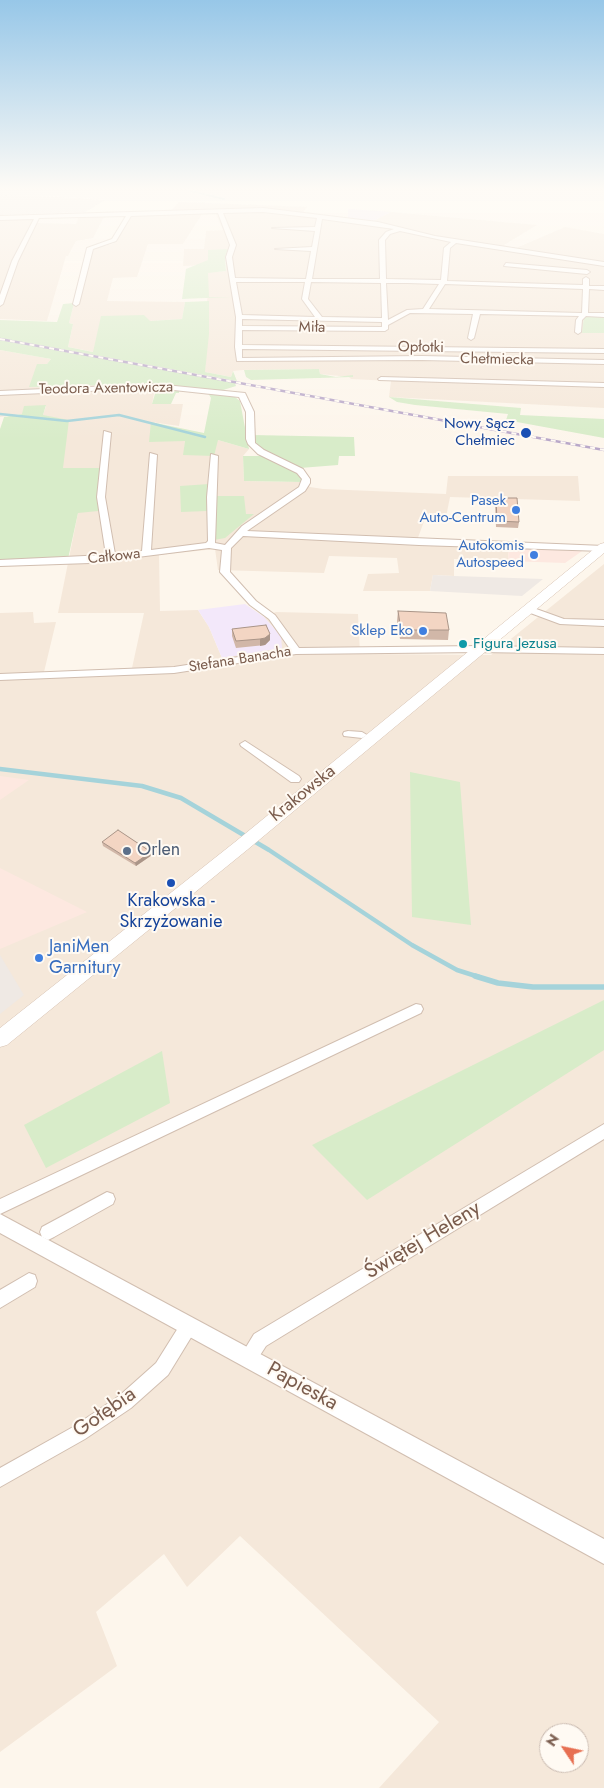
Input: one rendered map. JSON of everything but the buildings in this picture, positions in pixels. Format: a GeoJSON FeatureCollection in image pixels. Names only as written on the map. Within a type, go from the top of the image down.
{"type":"FeatureCollection","features":[{"type":"Feature","properties":{"kind":"main road","name":"Krakowska"},"geometry":{"type":"LineString","coordinates":[[0,1039],[247,840],[603,547]]}},
{"type":"Feature","properties":{"kind":"street"},"geometry":{"type":"LineString","coordinates":[[0,304],[11,273]]}},
{"type":"Feature","properties":{"kind":"street"},"geometry":{"type":"LineString","coordinates":[[76,304],[84,273]]}},
{"type":"Feature","properties":{"kind":"street"},"geometry":{"type":"LineString","coordinates":[[233,273],[239,318],[238,347]]}},
{"type":"Feature","properties":{"kind":"street"},"geometry":{"type":"LineString","coordinates":[[309,273],[305,299],[320,319]]}},
{"type":"Feature","properties":{"kind":"street"},"geometry":{"type":"LineString","coordinates":[[382,273],[385,327]]}},
{"type":"Feature","properties":{"kind":"street"},"geometry":{"type":"LineString","coordinates":[[426,311],[444,283],[446,273]]}},
{"type":"Feature","properties":{"kind":"street"},"geometry":{"type":"LineString","coordinates":[[578,332],[579,320],[585,314],[584,287],[587,273]]}},
{"type":"Feature","properties":{"kind":"street"},"geometry":{"type":"LineString","coordinates":[[234,280],[382,281],[604,288]]}},
{"type":"Feature","properties":{"kind":"street"},"geometry":{"type":"LineString","coordinates":[[384,310],[604,315]]}},
{"type":"Feature","properties":{"kind":"street"},"geometry":{"type":"LineString","coordinates":[[239,318],[320,319],[385,327],[409,311]]}},
{"type":"Feature","properties":{"kind":"street"},"geometry":{"type":"LineString","coordinates":[[470,338],[477,312]]}},
{"type":"Feature","properties":{"kind":"street","name":"Miła"},"geometry":{"type":"LineString","coordinates":[[239,328],[385,327]]}},
{"type":"Feature","properties":{"kind":"street","name":"Opłotki"},"geometry":{"type":"LineString","coordinates":[[238,347],[604,351]]}},
{"type":"Feature","properties":{"kind":"street","name":"Chełmiecka"},"geometry":{"type":"LineString","coordinates":[[238,347],[239,360],[422,358],[604,362]]}},
{"type":"Feature","properties":{"kind":"street"},"geometry":{"type":"LineString","coordinates":[[381,379],[604,385]]}},
{"type":"Feature","properties":{"kind":"street","name":"Teodora Axentowicza"},"geometry":{"type":"LineString","coordinates":[[0,393],[155,386],[242,395],[250,412],[250,439],[252,444],[261,452],[295,467],[306,479],[302,489],[240,533]]}},
{"type":"Feature","properties":{"kind":"street"},"geometry":{"type":"LineString","coordinates":[[107,433],[101,497],[111,558]]}},
{"type":"Feature","properties":{"kind":"street"},"geometry":{"type":"LineString","coordinates":[[146,554],[153,455]]}},
{"type":"Feature","properties":{"kind":"street"},"geometry":{"type":"LineString","coordinates":[[209,546],[212,541],[214,456]]}},
{"type":"Feature","properties":{"kind":"street"},"geometry":{"type":"LineString","coordinates":[[296,650],[272,617],[253,603],[225,572],[227,548],[240,533],[420,542],[603,547]]}},
{"type":"Feature","properties":{"kind":"street","name":"Całkowa"},"geometry":{"type":"LineString","coordinates":[[0,563],[43,563],[111,558],[209,546],[227,548]]}},
{"type":"Feature","properties":{"kind":"street"},"geometry":{"type":"LineString","coordinates":[[528,609],[563,622],[604,623]]}},
{"type":"Feature","properties":{"kind":"street","name":"Stefana Banacha"},"geometry":{"type":"LineString","coordinates":[[0,678],[174,670],[296,650],[480,649],[604,652]]}},
{"type":"Feature","properties":{"kind":"street"},"geometry":{"type":"LineString","coordinates":[[348,734],[362,735]]}},
{"type":"Feature","properties":{"kind":"street"},"geometry":{"type":"LineString","coordinates":[[245,744],[295,779]]}},
{"type":"Feature","properties":{"kind":"street"},"geometry":{"type":"LineString","coordinates":[[0,1208],[416,1009]]}},
{"type":"Feature","properties":{"kind":"street","name":"Świętej Heleny"},"geometry":{"type":"LineString","coordinates":[[249,1357],[260,1340],[604,1131]]}},
{"type":"Feature","properties":{"kind":"street"},"geometry":{"type":"LineString","coordinates":[[48,1232],[107,1199]]}},
{"type":"Feature","properties":{"kind":"street","name":"Papieska"},"geometry":{"type":"LineString","coordinates":[[0,1223],[604,1552]]}},
{"type":"Feature","properties":{"kind":"street"},"geometry":{"type":"LineString","coordinates":[[0,1300],[28,1281]]}},
{"type":"Feature","properties":{"kind":"street","name":"Gołębia"},"geometry":{"type":"LineString","coordinates":[[0,1478],[125,1402],[162,1369],[189,1326]]}},
{"type":"Feature","properties":{"kind":"shaded area"},"geometry":{"type":"Polygon","coordinates":[[[0,273],[61,273],[47,321],[0,319],[0,273]]]}},
{"type":"Feature","properties":{"kind":"shaded area"},"geometry":{"type":"Polygon","coordinates":[[[81,273],[138,273],[137,277],[113,278],[107,301],[185,302],[182,319],[150,321],[94,352],[68,347],[73,324],[69,323],[81,273]]]}},
{"type":"Feature","properties":{"kind":"shaded area"},"geometry":{"type":"Polygon","coordinates":[[[208,273],[604,273],[604,408],[389,397],[391,381],[351,379],[349,377],[320,374],[319,369],[233,371],[231,377],[205,372],[208,273]]]}},
{"type":"Feature","properties":{"kind":"shaded area"},"geometry":{"type":"Polygon","coordinates":[[[0,350],[51,359],[47,364],[63,387],[156,384],[152,404],[183,404],[179,426],[151,422],[185,441],[184,455],[218,440],[249,449],[243,456],[244,481],[302,482],[310,487],[323,489],[446,494],[448,476],[578,476],[580,501],[450,497],[446,517],[426,516],[416,543],[509,547],[508,561],[454,559],[454,576],[433,575],[430,591],[363,591],[368,574],[399,573],[397,558],[329,556],[324,573],[218,570],[215,549],[159,555],[160,611],[198,610],[209,627],[222,658],[281,636],[264,617],[276,612],[358,614],[360,654],[491,655],[604,564],[604,1788],[379,1788],[439,1722],[240,1536],[187,1587],[164,1554],[96,1612],[117,1666],[0,1752],[0,613],[33,612],[34,623],[56,622],[44,672],[132,668],[144,613],[58,613],[78,513],[99,489],[101,468],[63,469],[43,415],[46,406],[22,414],[0,417],[0,350]]]}},
{"type":"Feature","properties":{"kind":"shaded area"},"geometry":{"type":"Polygon","coordinates":[[[509,547],[585,549],[565,563],[508,561],[509,547]]]}},
{"type":"Feature","properties":{"kind":"shaded area"},"geometry":{"type":"Polygon","coordinates":[[[433,575],[543,579],[522,596],[430,591],[433,575]]]}},
{"type":"Feature","properties":{"kind":"shaded area"},"geometry":{"type":"Polygon","coordinates":[[[245,604],[264,617],[281,636],[282,648],[222,658],[209,627],[198,610],[245,604]]]}},
{"type":"Feature","properties":{"kind":"shaded area"},"geometry":{"type":"Polygon","coordinates":[[[0,776],[29,780],[0,800],[0,776]]]}},
{"type":"Feature","properties":{"kind":"shaded area"},"geometry":{"type":"Polygon","coordinates":[[[0,868],[87,912],[0,949],[0,868]]]}},
{"type":"Feature","properties":{"kind":"shaded area"},"geometry":{"type":"Polygon","coordinates":[[[0,955],[24,995],[0,1014],[0,955]]]}},
{"type":"Feature","properties":{"kind":"green space"},"geometry":{"type":"Polygon","coordinates":[[[185,273],[208,273],[209,297],[231,297],[182,299],[185,273]]]}},
{"type":"Feature","properties":{"kind":"green space"},"geometry":{"type":"Polygon","coordinates":[[[209,301],[209,334],[205,372],[231,377],[233,371],[237,381],[0,338],[0,320],[57,322],[63,304],[74,303],[69,323],[73,324],[68,347],[93,352],[101,316],[144,315],[150,321],[182,319],[185,302],[209,301]]]}},
{"type":"Feature","properties":{"kind":"green space"},"geometry":{"type":"Polygon","coordinates":[[[604,316],[604,333],[582,333],[584,317],[604,316]]]}},
{"type":"Feature","properties":{"kind":"green space"},"geometry":{"type":"Polygon","coordinates":[[[0,340],[235,383],[236,386],[220,391],[156,384],[29,387],[37,364],[47,364],[51,359],[0,350],[0,340]]]}},
{"type":"Feature","properties":{"kind":"green space"},"geometry":{"type":"Polygon","coordinates":[[[319,369],[320,374],[336,377],[353,375],[353,377],[251,380],[246,377],[244,370],[319,369]]]}},
{"type":"Feature","properties":{"kind":"green space"},"geometry":{"type":"Polygon","coordinates":[[[157,387],[179,388],[179,393],[176,393],[171,404],[152,404],[157,387]]]}},
{"type":"Feature","properties":{"kind":"green space"},"geometry":{"type":"Polygon","coordinates":[[[208,393],[235,397],[240,401],[249,449],[218,440],[214,456],[183,455],[185,441],[149,442],[151,422],[204,433],[211,398],[208,393]]]}},
{"type":"Feature","properties":{"kind":"green space"},"geometry":{"type":"Polygon","coordinates":[[[389,397],[521,408],[520,415],[604,419],[604,438],[506,420],[508,414],[415,405],[397,402],[389,397]]]}},
{"type":"Feature","properties":{"kind":"green space"},"geometry":{"type":"Polygon","coordinates":[[[46,405],[43,415],[69,420],[63,468],[102,468],[98,511],[78,513],[68,559],[0,560],[0,429],[4,417],[22,414],[24,406],[46,405]]]}},
{"type":"Feature","properties":{"kind":"green space"},"geometry":{"type":"Polygon","coordinates":[[[252,435],[354,437],[355,456],[339,456],[338,465],[300,468],[259,448],[252,435]]]}},
{"type":"Feature","properties":{"kind":"green space"},"geometry":{"type":"Polygon","coordinates":[[[243,456],[265,456],[299,474],[302,482],[244,481],[243,456]]]}},
{"type":"Feature","properties":{"kind":"green space"},"geometry":{"type":"Polygon","coordinates":[[[209,484],[207,511],[181,512],[180,486],[209,484]]]}},
{"type":"Feature","properties":{"kind":"green space"},"geometry":{"type":"Polygon","coordinates":[[[215,496],[244,496],[246,514],[254,514],[225,538],[214,540],[215,496]]]}},
{"type":"Feature","properties":{"kind":"green space"},"geometry":{"type":"Polygon","coordinates":[[[410,772],[460,782],[471,925],[412,917],[410,772]]]}},
{"type":"Feature","properties":{"kind":"green space"},"geometry":{"type":"Polygon","coordinates":[[[604,1000],[604,1050],[367,1200],[312,1145],[604,1000]]]}},
{"type":"Feature","properties":{"kind":"green space"},"geometry":{"type":"Polygon","coordinates":[[[162,1051],[170,1103],[46,1168],[24,1125],[162,1051]]]}},
{"type":"Feature","properties":{"kind":"waterway"},"geometry":{"type":"LineString","coordinates":[[0,414],[67,421],[119,415],[205,437]]}},
{"type":"Feature","properties":{"kind":"waterway"},"geometry":{"type":"LineString","coordinates":[[0,769],[142,786],[181,798],[269,850],[412,945],[457,970],[479,977]]}},
{"type":"Feature","properties":{"kind":"waterway"},"geometry":{"type":"LineString","coordinates":[[475,976],[498,983],[533,987],[604,987]]}},
{"type":"Feature","properties":{"kind":"railway"},"geometry":{"type":"LineString","coordinates":[[0,339],[604,450]]}},
{"type":"Feature","properties":{"kind":"place","name":"Nowy Sącz Chełmiec"},"geometry":{"type":"Point","coordinates":[526,433]}},
{"type":"Feature","properties":{"kind":"place","name":"Pasek Auto-Centrum"},"geometry":{"type":"Point","coordinates":[516,510]}},
{"type":"Feature","properties":{"kind":"place","name":"Autokomis Autospeed"},"geometry":{"type":"Point","coordinates":[534,555]}},
{"type":"Feature","properties":{"kind":"place","name":"Sklep Eko"},"geometry":{"type":"Point","coordinates":[423,631]}},
{"type":"Feature","properties":{"kind":"place","name":"Figura Jezusa"},"geometry":{"type":"Point","coordinates":[463,644]}},
{"type":"Feature","properties":{"kind":"place","name":"Orlen"},"geometry":{"type":"Point","coordinates":[127,851]}},
{"type":"Feature","properties":{"kind":"place","name":"Krakowska - Skrzyżowanie"},"geometry":{"type":"Point","coordinates":[171,883]}},
{"type":"Feature","properties":{"kind":"place","name":"JaniMen Garnitury"},"geometry":{"type":"Point","coordinates":[39,958]}}]}
